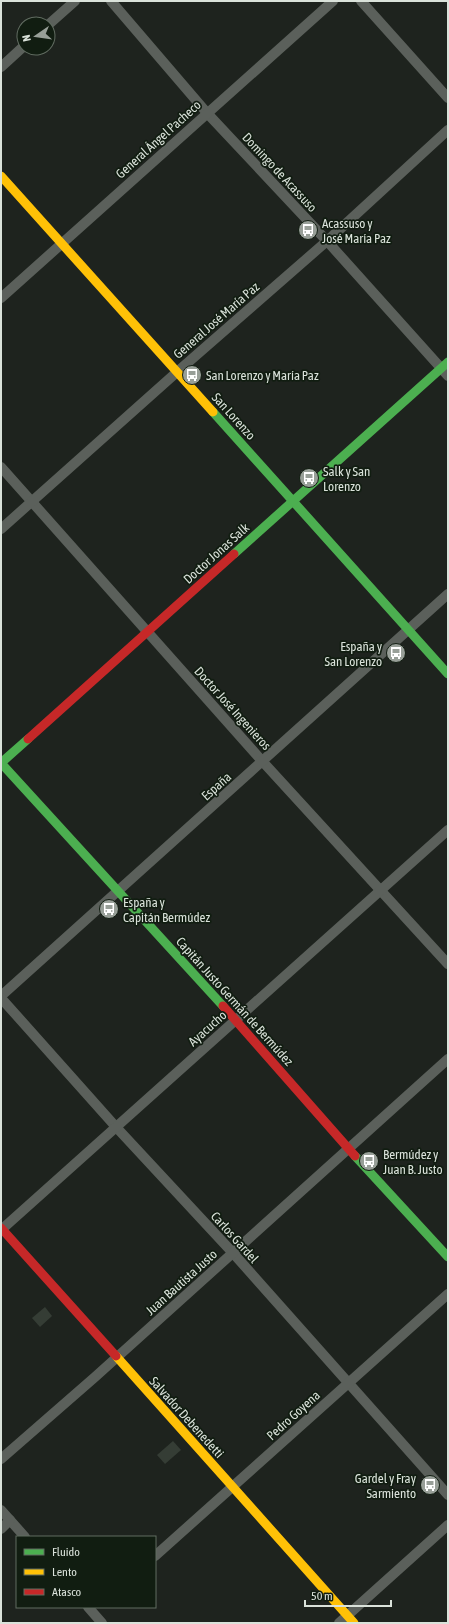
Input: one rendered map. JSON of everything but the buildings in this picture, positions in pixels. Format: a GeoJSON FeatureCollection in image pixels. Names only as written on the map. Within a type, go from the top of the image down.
{"type":"FeatureCollection","features":[{"type":"Feature","properties":{"kind":"street"},"geometry":{"type":"LineString","coordinates":[[56,18],[75,1]]}},
{"type":"Feature","properties":{"kind":"street","name":"Domingo de Acassuso"},"geometry":{"type":"LineString","coordinates":[[111,1],[207,113],[446,369]]}},
{"type":"Feature","properties":{"kind":"street","name":"General Ángel Pacheco"},"geometry":{"type":"LineString","coordinates":[[1,298],[333,1]]}},
{"type":"Feature","properties":{"kind":"street"},"geometry":{"type":"LineString","coordinates":[[361,1],[448,98]]}},
{"type":"Feature","properties":{"kind":"street"},"geometry":{"type":"LineString","coordinates":[[1,67],[16,53]]}},
{"type":"Feature","properties":{"kind":"street","name":"General José María Paz"},"geometry":{"type":"LineString","coordinates":[[1,529],[327,241],[448,130]]}},
{"type":"Feature","properties":{"kind":"street","name":"San Lorenzo"},"geometry":{"type":"LineString","coordinates":[[1,176],[448,674]]}},
{"type":"Feature","properties":{"kind":"street","name":"Doctor Jonas Salk"},"geometry":{"type":"LineString","coordinates":[[1,763],[293,501],[446,369]]}},
{"type":"Feature","properties":{"kind":"street","name":"Doctor José Ingenieros"},"geometry":{"type":"LineString","coordinates":[[1,467],[263,762],[448,964]]}},
{"type":"Feature","properties":{"kind":"street","name":"España"},"geometry":{"type":"LineString","coordinates":[[1,997],[448,594]]}},
{"type":"Feature","properties":{"kind":"street","name":"Capitán Justo Germán de Bermúdez"},"geometry":{"type":"LineString","coordinates":[[1,763],[236,1020],[349,1149],[448,1257]]}},
{"type":"Feature","properties":{"kind":"street","name":"Ayacucho"},"geometry":{"type":"LineString","coordinates":[[1,1229],[448,830]]}},
{"type":"Feature","properties":{"kind":"street","name":"Carlos Gardel"},"geometry":{"type":"LineString","coordinates":[[1,997],[116,1127],[233,1253],[448,1495]]}},
{"type":"Feature","properties":{"kind":"street","name":"Juan Bautista Justo"},"geometry":{"type":"LineString","coordinates":[[1,1459],[117,1358],[448,1059]]}},
{"type":"Feature","properties":{"kind":"street","name":"Salvador Debenedetti"},"geometry":{"type":"LineString","coordinates":[[1,1229],[351,1619]]}},
{"type":"Feature","properties":{"kind":"street","name":"Pedro Goyena"},"geometry":{"type":"LineString","coordinates":[[156,1555],[448,1294]]}},
{"type":"Feature","properties":{"kind":"street"},"geometry":{"type":"LineString","coordinates":[[1,1510],[24,1536]]}},
{"type":"Feature","properties":{"kind":"street"},"geometry":{"type":"LineString","coordinates":[[1,1529],[10,1520]]}},
{"type":"Feature","properties":{"kind":"street"},"geometry":{"type":"LineString","coordinates":[[339,1623],[351,1619],[448,1524]]}},
{"type":"Feature","properties":{"kind":"street"},"geometry":{"type":"LineString","coordinates":[[92,1609],[102,1623]]}},
{"type":"Feature","properties":{"kind":"traffic: fast"},"geometry":{"type":"LineString","coordinates":[[234,554],[448,362]]}},
{"type":"Feature","properties":{"kind":"traffic: fast"},"geometry":{"type":"LineString","coordinates":[[213,412],[448,674]]}},
{"type":"Feature","properties":{"kind":"traffic: fast"},"geometry":{"type":"LineString","coordinates":[[28,739],[1,763],[223,1006]]}},
{"type":"Feature","properties":{"kind":"traffic: fast"},"geometry":{"type":"LineString","coordinates":[[355,1156],[448,1257]]}},
{"type":"Feature","properties":{"kind":"traffic: slow"},"geometry":{"type":"LineString","coordinates":[[1,176],[213,412]]}},
{"type":"Feature","properties":{"kind":"traffic: slow"},"geometry":{"type":"LineString","coordinates":[[116,1356],[354,1623]]}},
{"type":"Feature","properties":{"kind":"traffic: jam"},"geometry":{"type":"LineString","coordinates":[[28,739],[234,554]]}},
{"type":"Feature","properties":{"kind":"traffic: jam"},"geometry":{"type":"LineString","coordinates":[[223,1006],[355,1156]]}},
{"type":"Feature","properties":{"kind":"traffic: jam"},"geometry":{"type":"LineString","coordinates":[[1,1228],[116,1356]]}},
{"type":"Feature","properties":{"kind":"place","name":"Acassuso y José María Paz"},"geometry":{"type":"Point","coordinates":[308,230]}},
{"type":"Feature","properties":{"kind":"place","name":"San Lorenzo y María Paz"},"geometry":{"type":"Point","coordinates":[192,375]}},
{"type":"Feature","properties":{"kind":"place","name":"Salk y San Lorenzo"},"geometry":{"type":"Point","coordinates":[309,478]}},
{"type":"Feature","properties":{"kind":"place","name":"España y San Lorenzo"},"geometry":{"type":"Point","coordinates":[396,653]}},
{"type":"Feature","properties":{"kind":"place","name":"España y Capitán Bermúdez"},"geometry":{"type":"Point","coordinates":[109,909]}},
{"type":"Feature","properties":{"kind":"place","name":"Bermúdez y Juan B. Justo"},"geometry":{"type":"Point","coordinates":[369,1161]}},
{"type":"Feature","properties":{"kind":"place","name":"Gardel y Fray Sarmiento"},"geometry":{"type":"Point","coordinates":[430,1485]}}]}
